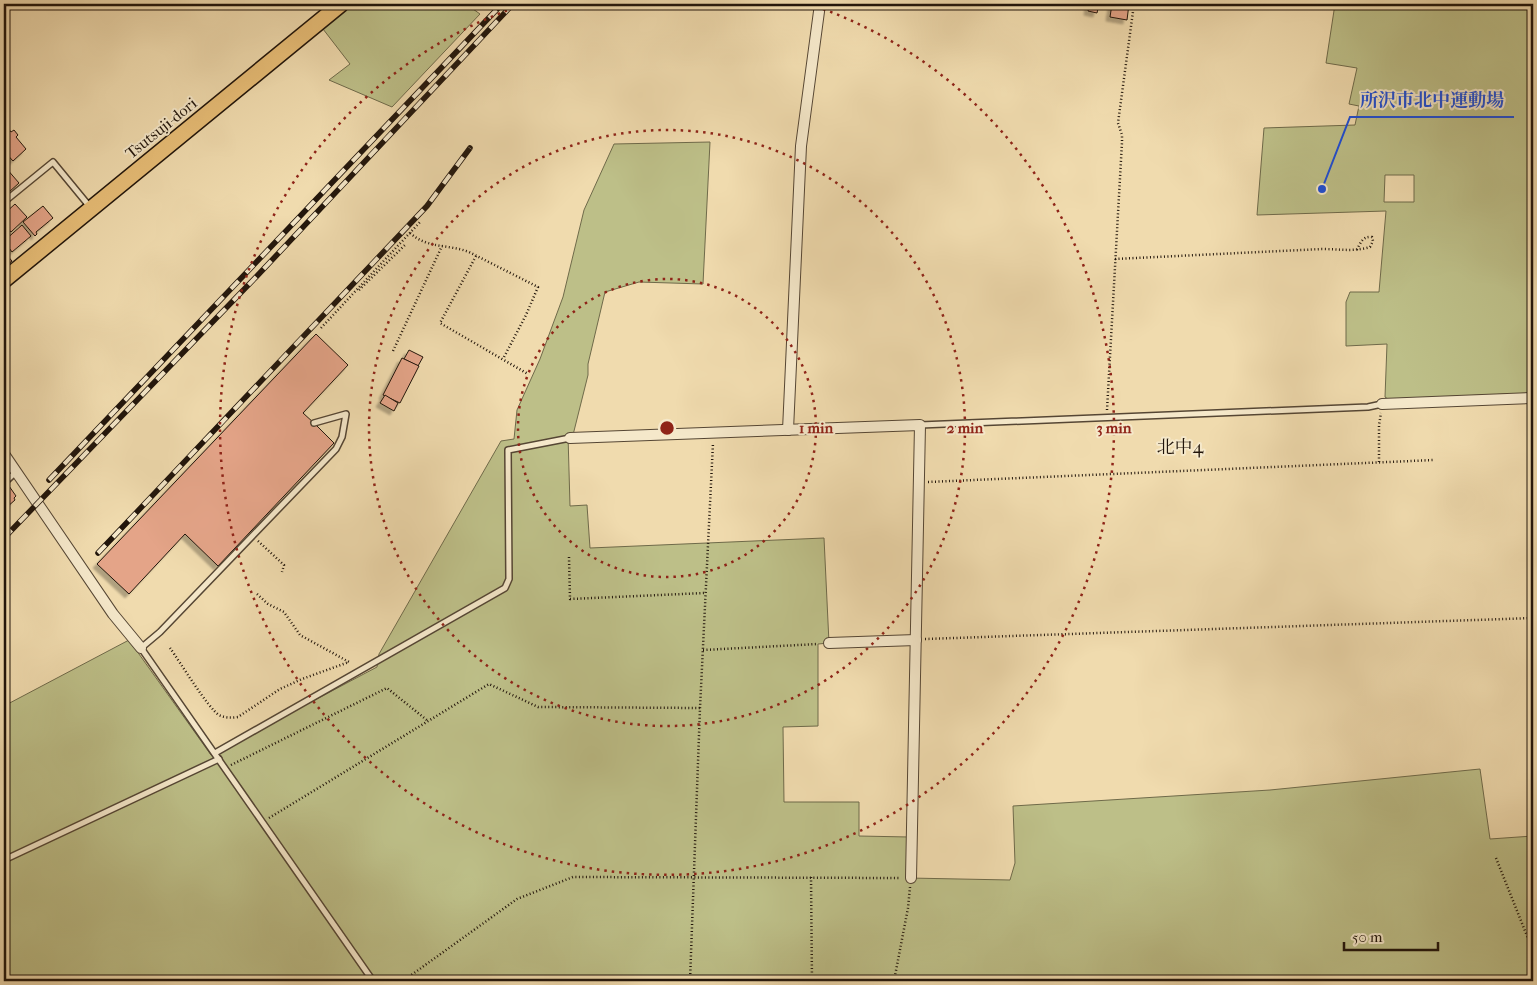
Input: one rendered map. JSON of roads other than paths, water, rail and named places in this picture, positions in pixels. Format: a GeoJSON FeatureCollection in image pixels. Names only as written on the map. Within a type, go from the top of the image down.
{"type":"FeatureCollection","features":[{"type":"Feature","properties":{"kind":"main road","name":"Tsutsuji-dori"},"geometry":{"type":"LineString","coordinates":[[4,280],[341,4]]}},
{"type":"Feature","properties":{"kind":"street"},"geometry":{"type":"LineString","coordinates":[[788,430],[801,146],[820,4]]}},
{"type":"Feature","properties":{"kind":"street"},"geometry":{"type":"LineString","coordinates":[[1382,404],[1533,398]]}},
{"type":"Feature","properties":{"kind":"street"},"geometry":{"type":"LineString","coordinates":[[570,438],[920,425],[911,878]]}},
{"type":"Feature","properties":{"kind":"street"},"geometry":{"type":"LineString","coordinates":[[4,454],[113,614],[141,648]]}},
{"type":"Feature","properties":{"kind":"street"},"geometry":{"type":"LineString","coordinates":[[829,643],[916,640]]}},
{"type":"Feature","properties":{"kind":"lane"},"geometry":{"type":"LineString","coordinates":[[4,202],[53,162],[91,208]]}},
{"type":"Feature","properties":{"kind":"lane"},"geometry":{"type":"LineString","coordinates":[[920,425],[1368,407],[1382,404]]}},
{"type":"Feature","properties":{"kind":"lane"},"geometry":{"type":"LineString","coordinates":[[314,423],[346,414],[342,436],[336,448],[160,632],[141,648],[373,981]]}},
{"type":"Feature","properties":{"kind":"lane"},"geometry":{"type":"LineString","coordinates":[[215,753],[505,588],[509,579],[508,450],[570,438]]}},
{"type":"Feature","properties":{"kind":"lane"},"geometry":{"type":"LineString","coordinates":[[4,483],[16,472]]}},
{"type":"Feature","properties":{"kind":"lane"},"geometry":{"type":"LineString","coordinates":[[4,860],[219,759]]}},
{"type":"Feature","properties":{"kind":"railway"},"geometry":{"type":"LineString","coordinates":[[49,480],[502,4]]}},
{"type":"Feature","properties":{"kind":"railway"},"geometry":{"type":"LineString","coordinates":[[4,538],[257,276],[513,4]]}},
{"type":"Feature","properties":{"kind":"railway"},"geometry":{"type":"LineString","coordinates":[[98,553],[427,206],[470,148]]}},
{"type":"Feature","properties":{"kind":"place","name":"所沢市北中運動場"},"geometry":{"type":"Point","coordinates":[1322,189]}},
{"type":"Feature","properties":{"kind":"district","name":"北中4"},"geometry":{"type":"Point","coordinates":[1180,447]}}]}
